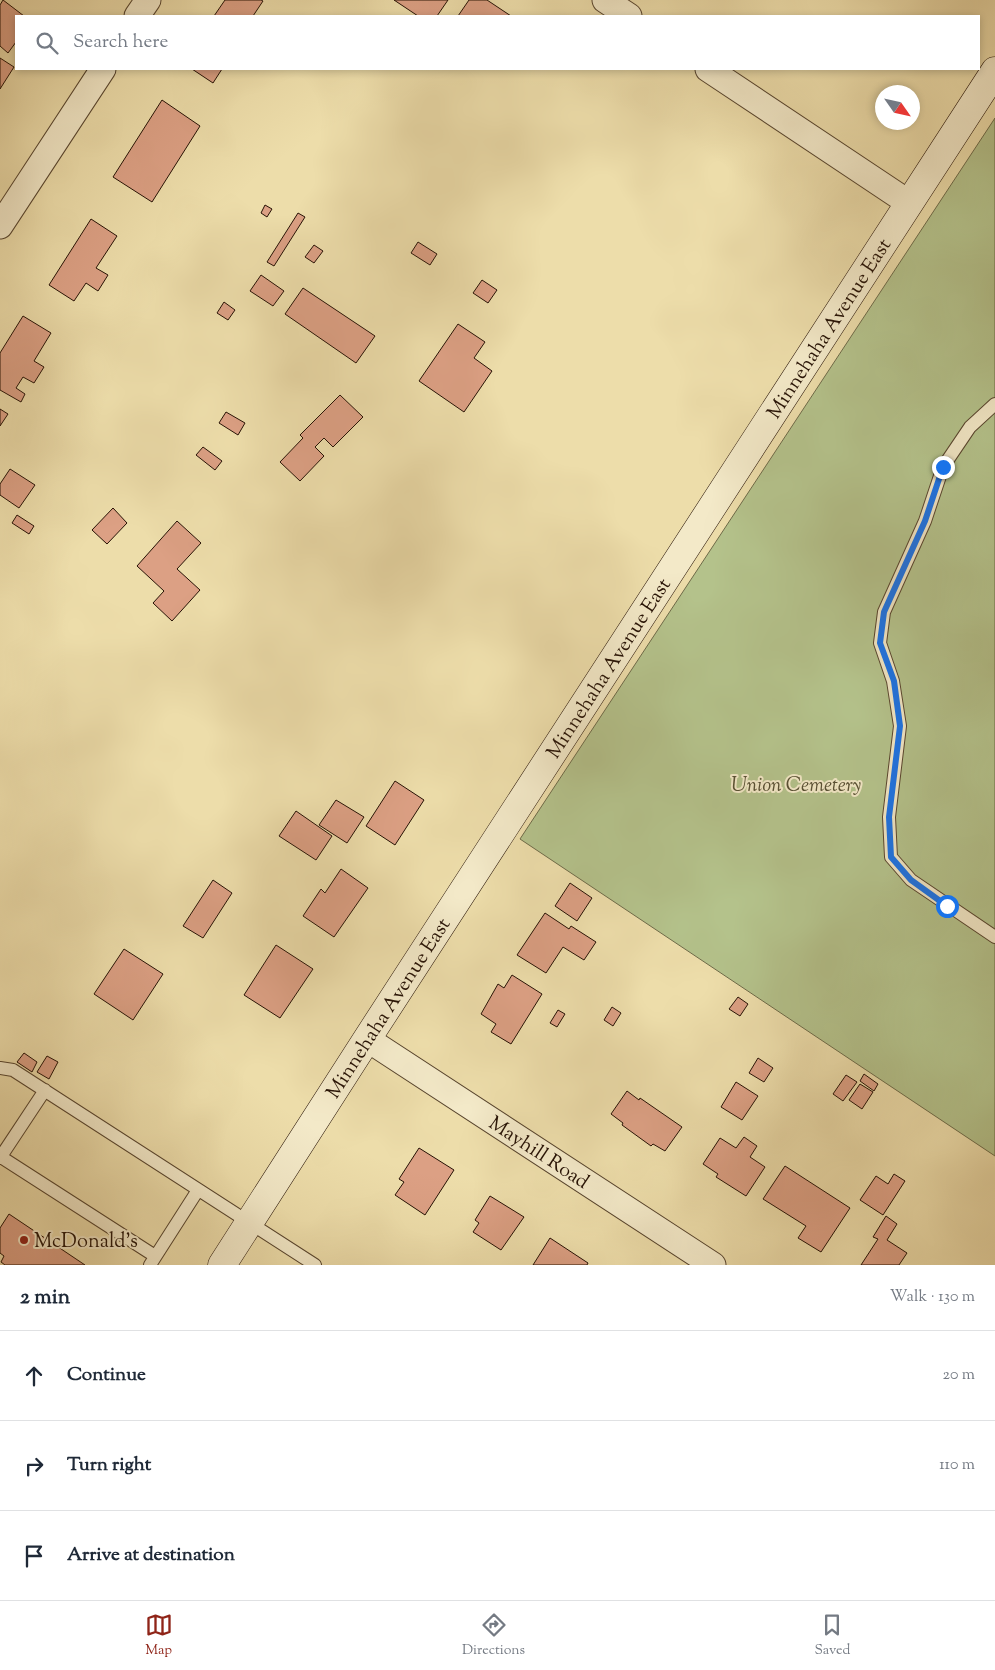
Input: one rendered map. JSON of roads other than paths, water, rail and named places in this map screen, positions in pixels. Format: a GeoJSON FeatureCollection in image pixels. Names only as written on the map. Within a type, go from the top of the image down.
{"type":"FeatureCollection","features":[{"type":"Feature","properties":{"kind":"main road","name":"Minnehaha Avenue East"},"geometry":{"type":"LineString","coordinates":[[222,1265],[995,71]]}},
{"type":"Feature","properties":{"kind":"street"},"geometry":{"type":"LineString","coordinates":[[138,15],[148,0]]}},
{"type":"Feature","properties":{"kind":"street"},"geometry":{"type":"LineString","coordinates":[[605,0],[628,15]]}},
{"type":"Feature","properties":{"kind":"street"},"geometry":{"type":"LineString","coordinates":[[0,226],[102,70]]}},
{"type":"Feature","properties":{"kind":"street"},"geometry":{"type":"LineString","coordinates":[[710,70],[909,203]]}},
{"type":"Feature","properties":{"kind":"street","name":"Mayhill Road"},"geometry":{"type":"LineString","coordinates":[[367,1039],[713,1265]]}},
{"type":"Feature","properties":{"kind":"lane"},"geometry":{"type":"LineString","coordinates":[[995,404],[970,427],[943,467],[925,521],[884,612],[880,643],[894,681],[900,726],[889,817],[891,857],[911,880],[995,937]]}},
{"type":"Feature","properties":{"kind":"lane"},"geometry":{"type":"LineString","coordinates":[[0,1068],[13,1070],[45,1090],[315,1265]]}},
{"type":"Feature","properties":{"kind":"lane"},"geometry":{"type":"LineString","coordinates":[[45,1090],[1,1158],[152,1261],[198,1190]]}},
{"type":"Feature","properties":{"kind":"place","name":"McDonald's"},"geometry":{"type":"Point","coordinates":[24,1240]}},
{"type":"Feature","properties":{"kind":"park label","name":"Union Cemetery"},"geometry":{"type":"Point","coordinates":[796,784]}}]}
